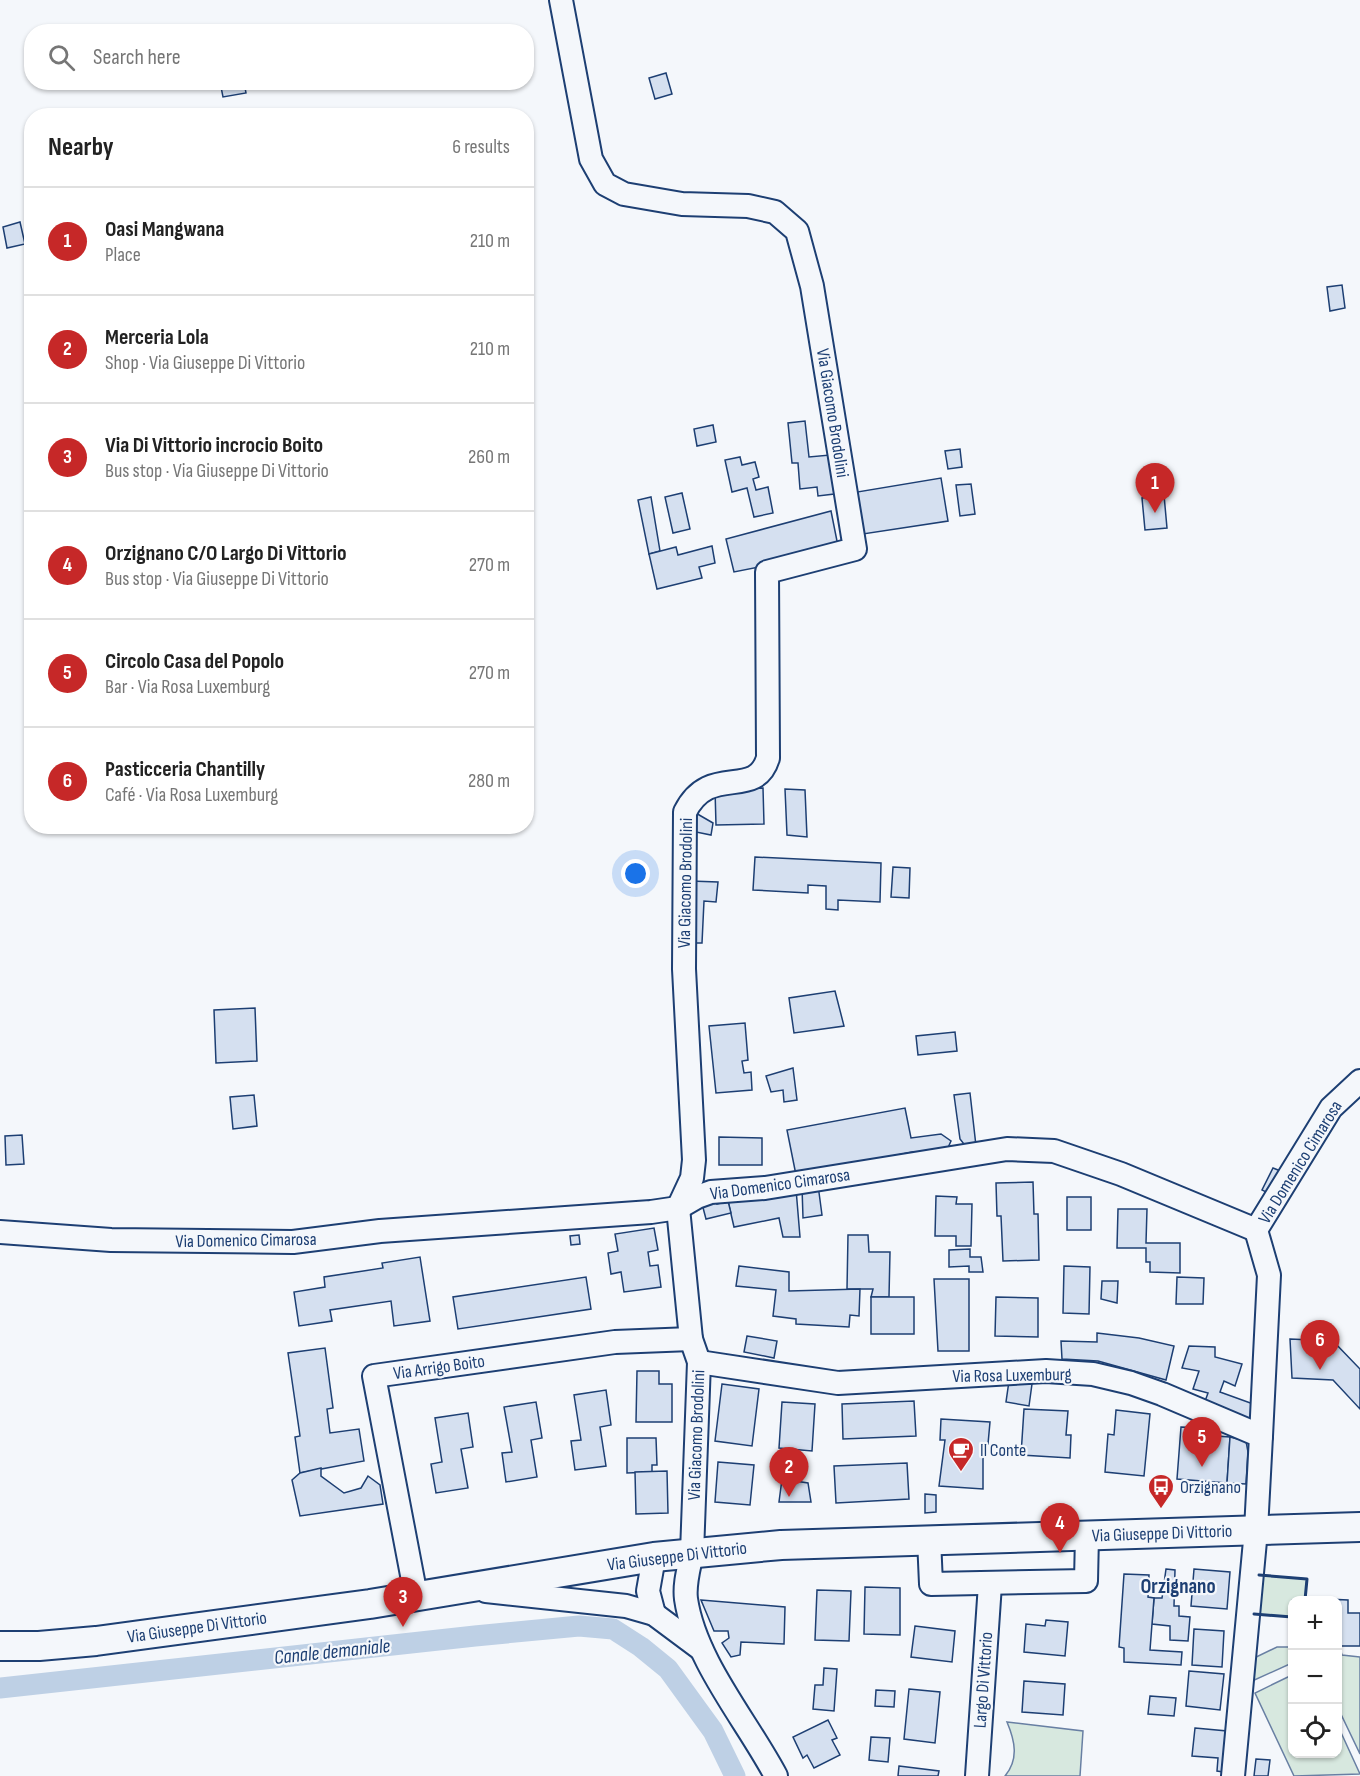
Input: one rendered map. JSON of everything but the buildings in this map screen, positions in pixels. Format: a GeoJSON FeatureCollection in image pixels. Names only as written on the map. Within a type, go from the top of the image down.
{"type":"FeatureCollection","features":[{"type":"Feature","properties":{"kind":"main road","name":"Via Giuseppe Di Vittorio"},"geometry":{"type":"LineString","coordinates":[[0,1646],[39,1647],[96,1641],[416,1596],[654,1557],[781,1545],[1360,1527]]}},
{"type":"Feature","properties":{"kind":"street","name":"Via Giacomo Brodolini"},"geometry":{"type":"LineString","coordinates":[[561,0],[591,159],[605,184],[624,194],[671,202],[748,206],[775,212],[797,231],[812,286],[855,549],[767,572],[765,623],[768,758],[765,768],[760,776],[746,781],[709,786],[695,796],[685,812],[684,969],[694,1161],[692,1178],[678,1208],[691,1339],[699,1362],[692,1553],[687,1577],[686,1599],[701,1649],[776,1776]]}},
{"type":"Feature","properties":{"kind":"street","name":"Via Domenico Cimarosa"},"geometry":{"type":"LineString","coordinates":[[0,1232],[111,1240],[293,1242],[380,1231],[678,1208],[711,1192],[765,1188],[1006,1149],[1054,1151],[1121,1174],[1256,1230],[1331,1108],[1360,1081]]}},
{"type":"Feature","properties":{"kind":"street"},"geometry":{"type":"LineString","coordinates":[[1233,1776],[1256,1530],[1269,1275],[1256,1230]]}},
{"type":"Feature","properties":{"kind":"street","name":"Via Arrigo Boito"},"geometry":{"type":"LineString","coordinates":[[416,1596],[374,1376],[615,1342],[691,1339]]}},
{"type":"Feature","properties":{"kind":"street","name":"Via Rosa Luxemburg"},"geometry":{"type":"LineString","coordinates":[[699,1362],[838,1383],[1046,1371],[1094,1374],[1131,1383],[1162,1394],[1261,1436]]}},
{"type":"Feature","properties":{"kind":"street"},"geometry":{"type":"LineString","coordinates":[[929,1539],[931,1584],[990,1584],[1086,1581],[1088,1535]]}},
{"type":"Feature","properties":{"kind":"street"},"geometry":{"type":"LineString","coordinates":[[654,1557],[648,1591],[654,1614]]}},
{"type":"Feature","properties":{"kind":"street","name":"Largo Di Vittorio"},"geometry":{"type":"LineString","coordinates":[[977,1776],[990,1584]]}},
{"type":"Feature","properties":{"kind":"street"},"geometry":{"type":"LineString","coordinates":[[458,1589],[599,1602],[654,1614],[701,1649]]}},
{"type":"Feature","properties":{"kind":"shaded area"},"geometry":{"type":"Polygon","coordinates":[[[1257,1575],[1307,1579],[1305,1596],[1288,1596],[1288,1617],[1253,1614],[1257,1575]]]}},
{"type":"Feature","properties":{"kind":"shaded area"},"geometry":{"type":"Polygon","coordinates":[[[1277,1647],[1288,1647],[1288,1665],[1250,1682],[1252,1659],[1277,1647]]]}},
{"type":"Feature","properties":{"kind":"shaded area"},"geometry":{"type":"Polygon","coordinates":[[[1342,1655],[1360,1657],[1360,1754],[1342,1716],[1342,1655]]]}},
{"type":"Feature","properties":{"kind":"shaded area"},"geometry":{"type":"Polygon","coordinates":[[[1288,1677],[1288,1758],[1342,1758],[1342,1735],[1360,1774],[1294,1776],[1255,1693],[1288,1677]]]}},
{"type":"Feature","properties":{"kind":"shaded area"},"geometry":{"type":"Polygon","coordinates":[[[1007,1722],[1083,1731],[1080,1776],[1005,1776],[1014,1756],[1012,1736],[1007,1722]]]}},
{"type":"Feature","properties":{"kind":"waterway","name":"Canale demaniale"},"geometry":{"type":"LineString","coordinates":[[0,1688],[475,1636],[579,1626],[613,1629],[641,1647],[668,1669],[713,1731],[735,1776]]}},
{"type":"Feature","properties":{"kind":"wall"},"geometry":{"type":"LineString","coordinates":[[1259,1575],[1307,1579],[1305,1596]]}},
{"type":"Feature","properties":{"kind":"wall"},"geometry":{"type":"LineString","coordinates":[[1254,1614],[1288,1617]]}},
{"type":"Feature","properties":{"kind":"place","name":"Oasi Mangwana"},"geometry":{"type":"Point","coordinates":[1155,513]}},
{"type":"Feature","properties":{"kind":"place","name":"Pasticceria Chantilly"},"geometry":{"type":"Point","coordinates":[1320,1370]}},
{"type":"Feature","properties":{"kind":"place","name":"Circolo Casa del Popolo"},"geometry":{"type":"Point","coordinates":[1202,1467]}},
{"type":"Feature","properties":{"kind":"place","name":"Il Conte"},"geometry":{"type":"Point","coordinates":[961,1473]}},
{"type":"Feature","properties":{"kind":"place","name":"Merceria Lola"},"geometry":{"type":"Point","coordinates":[789,1497]}},
{"type":"Feature","properties":{"kind":"place","name":"Orzignano"},"geometry":{"type":"Point","coordinates":[1161,1510]}},
{"type":"Feature","properties":{"kind":"place","name":"Orzignano C/O Largo Di Vittorio"},"geometry":{"type":"Point","coordinates":[1060,1553]}},
{"type":"Feature","properties":{"kind":"place","name":"Via Di Vittorio incrocio Boito"},"geometry":{"type":"Point","coordinates":[403,1627]}},
{"type":"Feature","properties":{"kind":"district","name":"Orzignano"},"geometry":{"type":"Point","coordinates":[1178,1586]}}]}
